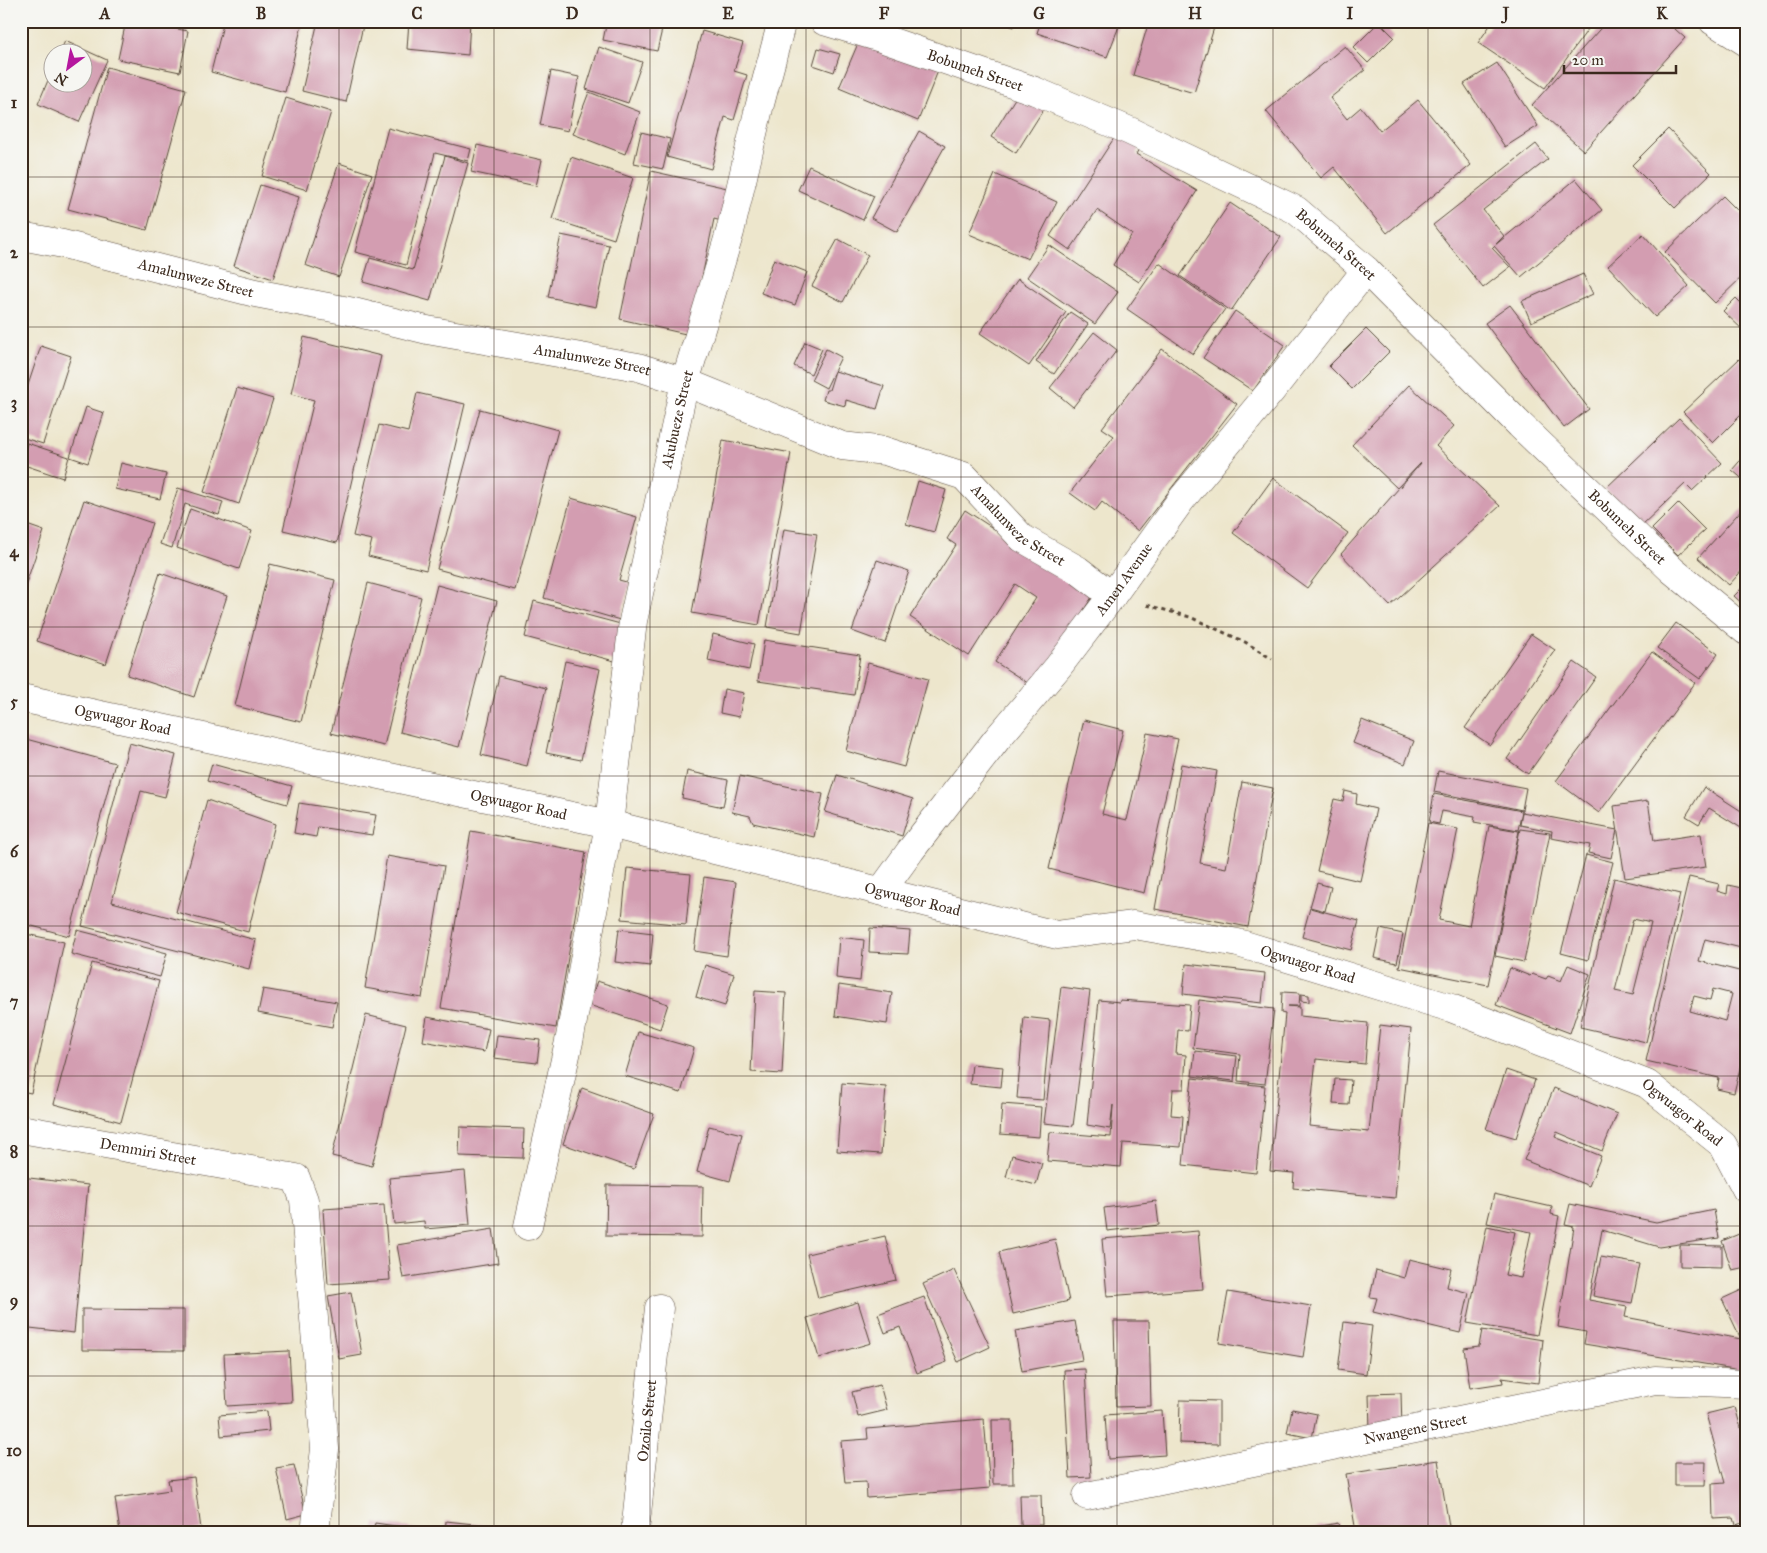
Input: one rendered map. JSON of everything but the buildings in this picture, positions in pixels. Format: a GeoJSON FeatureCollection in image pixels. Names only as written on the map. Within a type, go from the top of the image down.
{"type":"FeatureCollection","features":[{"type":"Feature","properties":{"kind":"street","name":"Akubueze Street"},"geometry":{"type":"LineString","coordinates":[[528,1226],[570,1036],[609,824],[633,621],[685,382],[730,232],[759,108],[782,21]]}},
{"type":"Feature","properties":{"kind":"street","name":"Bobumeh Street"},"geometry":{"type":"LineString","coordinates":[[824,21],[1035,91],[1130,132],[1296,210],[1366,270],[1520,425],[1657,556],[1746,631]]}},
{"type":"Feature","properties":{"kind":"street"},"geometry":{"type":"LineString","coordinates":[[1713,21],[1746,42]]}},
{"type":"Feature","properties":{"kind":"street","name":"Amalunweze Street"},"geometry":{"type":"LineString","coordinates":[[22,239],[63,244],[255,293],[354,312],[427,330],[638,368],[685,382],[842,446],[885,451],[964,476],[1022,538],[1078,570],[1112,596]]}},
{"type":"Feature","properties":{"kind":"street","name":"Amen Avenue"},"geometry":{"type":"LineString","coordinates":[[882,890],[997,739],[1058,667],[1181,500],[1271,391],[1366,270]]}},
{"type":"Feature","properties":{"kind":"street","name":"Ogwuagor Road"},"geometry":{"type":"LineString","coordinates":[[21,698],[609,824],[882,890],[1057,935],[1134,925],[1238,943],[1450,1008],[1646,1084],[1723,1145],[1746,1190]]}},
{"type":"Feature","properties":{"kind":"street","name":"Demmiri Street"},"geometry":{"type":"LineString","coordinates":[[21,1129],[296,1178],[304,1200],[325,1449],[315,1532]]}},
{"type":"Feature","properties":{"kind":"street","name":"Ozoilo Street"},"geometry":{"type":"LineString","coordinates":[[635,1532],[660,1308]]}},
{"type":"Feature","properties":{"kind":"street","name":"Nwangene Street"},"geometry":{"type":"LineString","coordinates":[[1087,1496],[1655,1380],[1746,1384]]}},
{"type":"Feature","properties":{"kind":"path"},"geometry":{"type":"LineString","coordinates":[[1112,596],[1190,616],[1245,642],[1272,659]]}}]}
